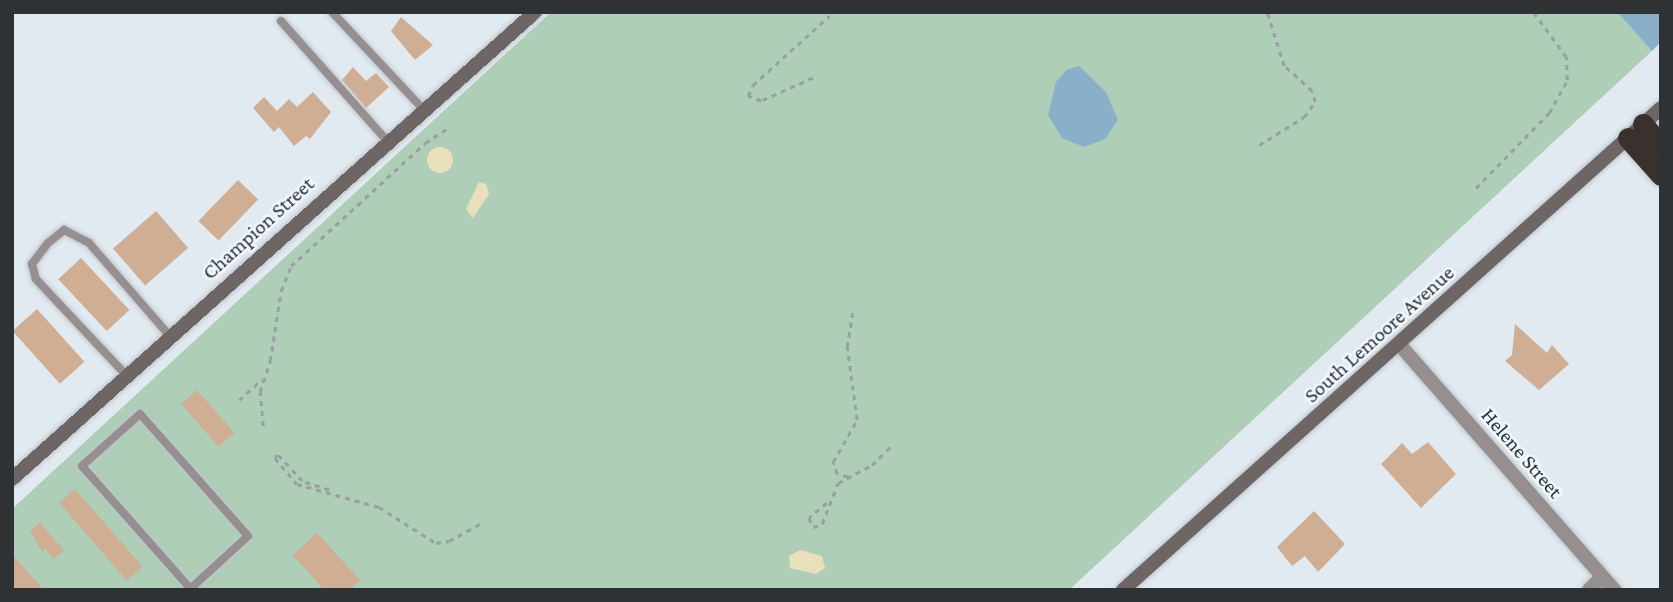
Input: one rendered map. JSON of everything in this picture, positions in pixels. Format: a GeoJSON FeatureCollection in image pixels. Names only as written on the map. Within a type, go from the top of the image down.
{"type":"FeatureCollection","features":[{"type":"Feature","properties":{"kind":"highway"},"geometry":{"type":"LineString","coordinates":[[1635,131],[1661,146]]}},
{"type":"Feature","properties":{"kind":"highway"},"geometry":{"type":"LineString","coordinates":[[1635,131],[1661,175]]}},
{"type":"Feature","properties":{"kind":"street","name":"Champion Street"},"geometry":{"type":"LineString","coordinates":[[12,479],[387,141],[536,12]]}},
{"type":"Feature","properties":{"kind":"street","name":"South Lemoore Avenue"},"geometry":{"type":"LineString","coordinates":[[1123,590],[1661,108]]}},
{"type":"Feature","properties":{"kind":"street","name":"Helene Street"},"geometry":{"type":"LineString","coordinates":[[1399,344],[1614,590]]}},
{"type":"Feature","properties":{"kind":"street"},"geometry":{"type":"LineString","coordinates":[[1589,590],[1602,577]]}},
{"type":"Feature","properties":{"kind":"lane"},"geometry":{"type":"LineString","coordinates":[[332,12],[424,110]]}},
{"type":"Feature","properties":{"kind":"lane"},"geometry":{"type":"LineString","coordinates":[[281,21],[387,141]]}},
{"type":"Feature","properties":{"kind":"lane"},"geometry":{"type":"LineString","coordinates":[[126,375],[36,279],[32,264],[48,243],[64,230],[89,243],[170,335]]}},
{"type":"Feature","properties":{"kind":"lane"},"geometry":{"type":"LineString","coordinates":[[140,414],[248,536],[190,589],[82,466],[140,414]]}},
{"type":"Feature","properties":{"kind":"path"},"geometry":{"type":"LineString","coordinates":[[1259,145],[1304,117],[1315,102],[1312,91],[1284,66],[1267,12]]}},
{"type":"Feature","properties":{"kind":"path"},"geometry":{"type":"LineString","coordinates":[[1476,188],[1549,113],[1567,80],[1566,57],[1533,12]]}},
{"type":"Feature","properties":{"kind":"path"},"geometry":{"type":"LineString","coordinates":[[813,78],[761,101],[748,96],[753,85],[830,16]]}},
{"type":"Feature","properties":{"kind":"path"},"geometry":{"type":"LineString","coordinates":[[263,426],[260,398],[283,285],[304,252],[425,143],[448,128]]}},
{"type":"Feature","properties":{"kind":"path"},"geometry":{"type":"LineString","coordinates":[[239,400],[252,391],[267,367],[283,285]]}},
{"type":"Feature","properties":{"kind":"path"},"geometry":{"type":"LineString","coordinates":[[836,487],[835,455],[857,421],[847,347],[853,308]]}},
{"type":"Feature","properties":{"kind":"path"},"geometry":{"type":"LineString","coordinates":[[252,391],[260,398]]}},
{"type":"Feature","properties":{"kind":"path"},"geometry":{"type":"LineString","coordinates":[[827,503],[809,518],[813,527],[822,524],[827,503],[836,487],[848,477],[872,466],[892,444]]}},
{"type":"Feature","properties":{"kind":"path"},"geometry":{"type":"LineString","coordinates":[[329,490],[310,489],[294,482],[275,458],[278,455],[302,481],[329,490],[385,510],[436,543],[454,539],[481,523]]}},
{"type":"Feature","properties":{"kind":"path"},"geometry":{"type":"LineString","coordinates":[[835,472],[848,477]]}},
{"type":"Feature","properties":{"kind":"green space"},"geometry":{"type":"Polygon","coordinates":[[[551,12],[1617,12],[1652,51],[1069,590],[12,590],[12,509],[551,12]]]}},
{"type":"Feature","properties":{"kind":"sand"},"geometry":{"type":"Polygon","coordinates":[[[440,147],[449,151],[453,160],[449,169],[440,173],[431,169],[427,160],[431,151],[440,147]]]}},
{"type":"Feature","properties":{"kind":"sand"},"geometry":{"type":"Polygon","coordinates":[[[479,182],[486,184],[489,194],[473,218],[466,209],[479,182]]]}},
{"type":"Feature","properties":{"kind":"sand"},"geometry":{"type":"Polygon","coordinates":[[[800,550],[822,556],[825,568],[816,574],[790,568],[789,556],[800,550]]]}},
{"type":"Feature","properties":{"kind":"water"},"geometry":{"type":"Polygon","coordinates":[[[1617,12],[1661,12],[1661,42],[1652,51],[1617,12]]]}},
{"type":"Feature","properties":{"kind":"water"},"geometry":{"type":"Polygon","coordinates":[[[1079,66],[1106,92],[1118,120],[1105,139],[1084,147],[1062,138],[1048,115],[1056,82],[1066,70],[1079,66]]]}},
{"type":"Feature","properties":{"kind":"building"},"geometry":{"type":"Polygon","coordinates":[[[401,17],[433,45],[415,60],[391,31],[401,17]]]}},
{"type":"Feature","properties":{"kind":"building"},"geometry":{"type":"Polygon","coordinates":[[[353,67],[366,81],[376,73],[389,87],[366,108],[342,80],[353,67]]]}},
{"type":"Feature","properties":{"kind":"building"},"geometry":{"type":"Polygon","coordinates":[[[313,92],[331,112],[310,139],[306,136],[294,146],[279,127],[274,132],[253,108],[264,97],[277,111],[289,99],[297,107],[313,92]]]}},
{"type":"Feature","properties":{"kind":"building"},"geometry":{"type":"Polygon","coordinates":[[[238,180],[258,199],[219,240],[198,221],[238,180]]]}},
{"type":"Feature","properties":{"kind":"building"},"geometry":{"type":"Polygon","coordinates":[[[156,211],[188,248],[145,285],[113,248],[156,211]]]}},
{"type":"Feature","properties":{"kind":"building"},"geometry":{"type":"Polygon","coordinates":[[[81,258],[129,310],[107,331],[58,279],[81,258]]]}},
{"type":"Feature","properties":{"kind":"building"},"geometry":{"type":"Polygon","coordinates":[[[37,309],[85,362],[60,384],[12,331],[37,309]]]}},
{"type":"Feature","properties":{"kind":"building"},"geometry":{"type":"Polygon","coordinates":[[[1515,324],[1547,353],[1552,345],[1569,364],[1539,390],[1505,361],[1512,355],[1515,324]]]}},
{"type":"Feature","properties":{"kind":"building"},"geometry":{"type":"Polygon","coordinates":[[[197,390],[234,433],[219,447],[181,404],[197,390]]]}},
{"type":"Feature","properties":{"kind":"building"},"geometry":{"type":"Polygon","coordinates":[[[1428,442],[1456,474],[1421,508],[1381,464],[1402,443],[1412,454],[1428,442]]]}},
{"type":"Feature","properties":{"kind":"building"},"geometry":{"type":"Polygon","coordinates":[[[75,489],[143,567],[127,581],[59,503],[75,489]]]}},
{"type":"Feature","properties":{"kind":"building"},"geometry":{"type":"Polygon","coordinates":[[[1314,511],[1345,544],[1318,572],[1305,556],[1292,566],[1277,547],[1314,511]]]}},
{"type":"Feature","properties":{"kind":"building"},"geometry":{"type":"Polygon","coordinates":[[[40,522],[64,551],[53,559],[45,549],[42,552],[30,531],[40,522]]]}},
{"type":"Feature","properties":{"kind":"building"},"geometry":{"type":"Polygon","coordinates":[[[317,533],[360,580],[349,590],[324,590],[293,555],[317,533]]]}},
{"type":"Feature","properties":{"kind":"building"},"geometry":{"type":"Polygon","coordinates":[[[12,554],[44,590],[12,590],[12,554]]]}}]}
